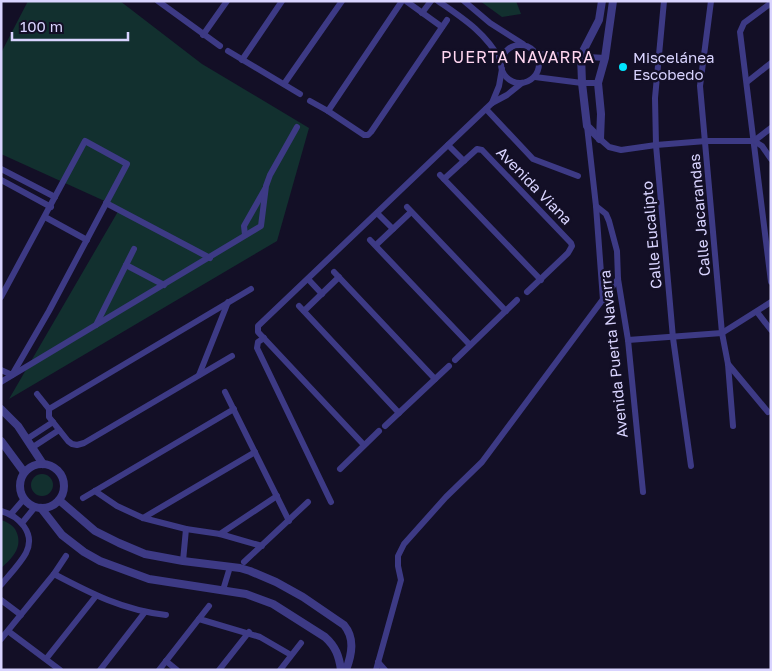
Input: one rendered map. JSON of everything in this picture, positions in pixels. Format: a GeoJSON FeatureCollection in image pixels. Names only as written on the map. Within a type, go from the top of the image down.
{"type":"FeatureCollection","features":[{"type":"Feature","properties":{"kind":"street"},"geometry":{"type":"LineString","coordinates":[[158,1],[220,46]]}},
{"type":"Feature","properties":{"kind":"street"},"geometry":{"type":"LineString","coordinates":[[167,8],[171,1]]}},
{"type":"Feature","properties":{"kind":"street"},"geometry":{"type":"LineString","coordinates":[[203,35],[227,1]]}},
{"type":"Feature","properties":{"kind":"street"},"geometry":{"type":"LineString","coordinates":[[242,60],[282,1]]}},
{"type":"Feature","properties":{"kind":"street"},"geometry":{"type":"LineString","coordinates":[[284,84],[342,1]]}},
{"type":"Feature","properties":{"kind":"street"},"geometry":{"type":"LineString","coordinates":[[328,111],[402,1]]}},
{"type":"Feature","properties":{"kind":"street"},"geometry":{"type":"LineString","coordinates":[[406,1],[442,27]]}},
{"type":"Feature","properties":{"kind":"street"},"geometry":{"type":"LineString","coordinates":[[422,13],[431,1]]}},
{"type":"Feature","properties":{"kind":"street"},"geometry":{"type":"LineString","coordinates":[[438,1],[480,32],[493,47],[501,61],[502,69],[499,86],[492,103]]}},
{"type":"Feature","properties":{"kind":"street"},"geometry":{"type":"LineString","coordinates":[[364,446],[257,329],[492,103],[535,76],[539,69],[540,61],[532,48],[490,23],[464,1]]}},
{"type":"Feature","properties":{"kind":"street"},"geometry":{"type":"LineString","coordinates":[[602,1],[599,20],[581,55],[582,83],[596,206],[603,300]]}},
{"type":"Feature","properties":{"kind":"street"},"geometry":{"type":"LineString","coordinates":[[600,140],[601,114],[598,83],[605,58],[613,1]]}},
{"type":"Feature","properties":{"kind":"street","name":"Calle Eucalipto"},"geometry":{"type":"LineString","coordinates":[[664,1],[655,98],[656,145],[673,338],[691,466]]}},
{"type":"Feature","properties":{"kind":"street","name":"Calle Jacarandas"},"geometry":{"type":"LineString","coordinates":[[711,1],[700,86],[722,333],[728,364],[733,426]]}},
{"type":"Feature","properties":{"kind":"street"},"geometry":{"type":"LineString","coordinates":[[771,3],[741,26],[740,40],[747,82],[771,282]]}},
{"type":"Feature","properties":{"kind":"street"},"geometry":{"type":"LineString","coordinates":[[310,101],[364,135],[370,133],[447,20]]}},
{"type":"Feature","properties":{"kind":"street"},"geometry":{"type":"LineString","coordinates":[[501,61],[503,54],[509,48],[516,44],[524,44]]}},
{"type":"Feature","properties":{"kind":"street"},"geometry":{"type":"LineString","coordinates":[[228,51],[300,94]]}},
{"type":"Feature","properties":{"kind":"street"},"geometry":{"type":"LineString","coordinates":[[537,54],[581,55],[605,58]]}},
{"type":"Feature","properties":{"kind":"street"},"geometry":{"type":"LineString","coordinates":[[747,82],[771,63]]}},
{"type":"Feature","properties":{"kind":"street"},"geometry":{"type":"LineString","coordinates":[[502,69],[509,80],[522,83]]}},
{"type":"Feature","properties":{"kind":"street"},"geometry":{"type":"LineString","coordinates":[[535,76],[582,83],[598,83]]}},
{"type":"Feature","properties":{"kind":"street"},"geometry":{"type":"LineString","coordinates":[[486,109],[533,159],[578,176]]}},
{"type":"Feature","properties":{"kind":"street"},"geometry":{"type":"LineString","coordinates":[[245,235],[244,226],[297,126]]}},
{"type":"Feature","properties":{"kind":"street"},"geometry":{"type":"LineString","coordinates":[[587,126],[609,147],[621,150],[706,141],[754,141],[762,146],[771,159]]}},
{"type":"Feature","properties":{"kind":"street"},"geometry":{"type":"LineString","coordinates":[[754,141],[771,128]]}},
{"type":"Feature","properties":{"kind":"street"},"geometry":{"type":"LineString","coordinates":[[1,297],[85,142],[127,164],[49,311],[12,375]]}},
{"type":"Feature","properties":{"kind":"street"},"geometry":{"type":"LineString","coordinates":[[448,145],[464,161]]}},
{"type":"Feature","properties":{"kind":"street","name":"Avenida Viana"},"geometry":{"type":"LineString","coordinates":[[527,292],[541,280],[568,253],[572,246],[571,243],[482,150],[477,149],[442,177],[541,280]]}},
{"type":"Feature","properties":{"kind":"street"},"geometry":{"type":"LineString","coordinates":[[1,169],[55,197]]}},
{"type":"Feature","properties":{"kind":"street"},"geometry":{"type":"LineString","coordinates":[[1,180],[50,207]]}},
{"type":"Feature","properties":{"kind":"street"},"geometry":{"type":"LineString","coordinates":[[1,382],[261,226],[266,186]]}},
{"type":"Feature","properties":{"kind":"street"},"geometry":{"type":"LineString","coordinates":[[106,203],[210,258]]}},
{"type":"Feature","properties":{"kind":"street","name":"Avenida Puerta Navarra"},"geometry":{"type":"LineString","coordinates":[[596,206],[606,214],[613,229],[616,245],[618,279],[628,340],[643,492]]}},
{"type":"Feature","properties":{"kind":"street"},"geometry":{"type":"LineString","coordinates":[[376,245],[393,229],[409,209],[506,311]]}},
{"type":"Feature","properties":{"kind":"street"},"geometry":{"type":"LineString","coordinates":[[377,213],[393,229]]}},
{"type":"Feature","properties":{"kind":"street"},"geometry":{"type":"LineString","coordinates":[[45,217],[86,240]]}},
{"type":"Feature","properties":{"kind":"street"},"geometry":{"type":"LineString","coordinates":[[370,240],[470,345]]}},
{"type":"Feature","properties":{"kind":"street"},"geometry":{"type":"LineString","coordinates":[[96,326],[134,249]]}},
{"type":"Feature","properties":{"kind":"street"},"geometry":{"type":"LineString","coordinates":[[126,265],[164,285]]}},
{"type":"Feature","properties":{"kind":"street"},"geometry":{"type":"LineString","coordinates":[[334,272],[435,379]]}},
{"type":"Feature","properties":{"kind":"street"},"geometry":{"type":"LineString","coordinates":[[339,277],[322,294],[302,308],[399,413]]}},
{"type":"Feature","properties":{"kind":"street"},"geometry":{"type":"LineString","coordinates":[[308,279],[322,294]]}},
{"type":"Feature","properties":{"kind":"street"},"geometry":{"type":"LineString","coordinates":[[376,670],[401,580],[398,556],[404,544],[446,497],[482,462],[618,279]]}},
{"type":"Feature","properties":{"kind":"street"},"geometry":{"type":"LineString","coordinates":[[49,409],[251,289]]}},
{"type":"Feature","properties":{"kind":"street"},"geometry":{"type":"LineString","coordinates":[[455,360],[517,300]]}},
{"type":"Feature","properties":{"kind":"street"},"geometry":{"type":"LineString","coordinates":[[199,375],[228,302]]}},
{"type":"Feature","properties":{"kind":"street"},"geometry":{"type":"LineString","coordinates":[[628,340],[722,333],[771,302]]}},
{"type":"Feature","properties":{"kind":"street"},"geometry":{"type":"LineString","coordinates":[[757,312],[771,330]]}},
{"type":"Feature","properties":{"kind":"street"},"geometry":{"type":"LineString","coordinates":[[264,338],[258,342],[256,348],[331,502]]}},
{"type":"Feature","properties":{"kind":"street"},"geometry":{"type":"LineString","coordinates":[[37,394],[49,409],[48,415],[59,430],[72,444],[77,445],[84,443],[232,356]]}},
{"type":"Feature","properties":{"kind":"street"},"geometry":{"type":"LineString","coordinates":[[728,364],[768,412]]}},
{"type":"Feature","properties":{"kind":"street"},"geometry":{"type":"LineString","coordinates":[[385,426],[449,366]]}},
{"type":"Feature","properties":{"kind":"street"},"geometry":{"type":"LineString","coordinates":[[1,370],[12,375]]}},
{"type":"Feature","properties":{"kind":"street"},"geometry":{"type":"LineString","coordinates":[[226,392],[289,521]]}},
{"type":"Feature","properties":{"kind":"street"},"geometry":{"type":"LineString","coordinates":[[83,498],[234,408]]}},
{"type":"Feature","properties":{"kind":"street"},"geometry":{"type":"LineString","coordinates":[[1,409],[18,426],[44,464],[56,469],[61,474],[64,487],[59,500],[48,507],[38,508],[22,522]]}},
{"type":"Feature","properties":{"kind":"street"},"geometry":{"type":"LineString","coordinates":[[27,439],[53,422]]}},
{"type":"Feature","properties":{"kind":"street"},"geometry":{"type":"LineString","coordinates":[[33,448],[59,430]]}},
{"type":"Feature","properties":{"kind":"street"},"geometry":{"type":"LineString","coordinates":[[340,469],[379,431]]}},
{"type":"Feature","properties":{"kind":"street"},"geometry":{"type":"LineString","coordinates":[[1,441],[24,472]]}},
{"type":"Feature","properties":{"kind":"street"},"geometry":{"type":"LineString","coordinates":[[143,518],[255,452]]}},
{"type":"Feature","properties":{"kind":"street"},"geometry":{"type":"LineString","coordinates":[[44,464],[33,466],[24,472],[20,492],[24,499],[38,508],[62,535],[84,552],[100,561],[149,579],[239,592],[273,604],[333,644],[338,654],[341,670]]}},
{"type":"Feature","properties":{"kind":"street"},"geometry":{"type":"LineString","coordinates":[[95,491],[117,506],[143,518],[186,529],[220,534],[262,546]]}},
{"type":"Feature","properties":{"kind":"street"},"geometry":{"type":"LineString","coordinates":[[220,534],[277,496]]}},
{"type":"Feature","properties":{"kind":"street"},"geometry":{"type":"LineString","coordinates":[[12,514],[24,499]]}},
{"type":"Feature","properties":{"kind":"street"},"geometry":{"type":"LineString","coordinates":[[59,500],[95,531],[145,554],[250,571],[304,597],[344,625],[350,636],[351,647],[346,670]]}},
{"type":"Feature","properties":{"kind":"street"},"geometry":{"type":"LineString","coordinates":[[244,562],[308,502]]}},
{"type":"Feature","properties":{"kind":"street"},"geometry":{"type":"LineString","coordinates":[[1,511],[12,514],[22,522],[27,531],[28,538],[26,553],[1,585]]}},
{"type":"Feature","properties":{"kind":"street"},"geometry":{"type":"LineString","coordinates":[[183,561],[186,529]]}},
{"type":"Feature","properties":{"kind":"street"},"geometry":{"type":"LineString","coordinates":[[1,639],[54,574],[66,556]]}},
{"type":"Feature","properties":{"kind":"street"},"geometry":{"type":"LineString","coordinates":[[223,590],[230,567]]}},
{"type":"Feature","properties":{"kind":"street"},"geometry":{"type":"LineString","coordinates":[[54,574],[96,596],[145,612],[166,615]]}},
{"type":"Feature","properties":{"kind":"street"},"geometry":{"type":"LineString","coordinates":[[46,659],[96,596]]}},
{"type":"Feature","properties":{"kind":"street"},"geometry":{"type":"LineString","coordinates":[[1,600],[21,615]]}},
{"type":"Feature","properties":{"kind":"street"},"geometry":{"type":"LineString","coordinates":[[159,670],[209,606]]}},
{"type":"Feature","properties":{"kind":"street"},"geometry":{"type":"LineString","coordinates":[[100,670],[145,612]]}},
{"type":"Feature","properties":{"kind":"street"},"geometry":{"type":"LineString","coordinates":[[199,619],[249,632],[270,641],[291,655]]}},
{"type":"Feature","properties":{"kind":"street"},"geometry":{"type":"LineString","coordinates":[[8,630],[60,670]]}},
{"type":"Feature","properties":{"kind":"street"},"geometry":{"type":"LineString","coordinates":[[219,670],[249,632]]}},
{"type":"Feature","properties":{"kind":"street"},"geometry":{"type":"LineString","coordinates":[[280,670],[301,643]]}},
{"type":"Feature","properties":{"kind":"street"},"geometry":{"type":"LineString","coordinates":[[166,661],[177,670]]}},
{"type":"Feature","properties":{"kind":"street"},"geometry":{"type":"LineString","coordinates":[[378,662],[385,670]]}},
{"type":"Feature","properties":{"kind":"green space"},"geometry":{"type":"Polygon","coordinates":[[[28,1],[120,1],[202,64],[309,128],[277,241],[9,399],[120,208],[1,154],[1,53],[28,1]]]}},
{"type":"Feature","properties":{"kind":"green space"},"geometry":{"type":"Polygon","coordinates":[[[480,1],[516,1],[521,14],[502,17],[480,1]]]}},
{"type":"Feature","properties":{"kind":"green space"},"geometry":{"type":"Polygon","coordinates":[[[42,474],[50,477],[53,485],[50,493],[42,496],[34,493],[31,485],[34,477],[42,474]]]}},
{"type":"Feature","properties":{"kind":"green space"},"geometry":{"type":"Polygon","coordinates":[[[1,520],[9,523],[15,529],[18,535],[18,545],[14,555],[1,568],[1,520]]]}},
{"type":"Feature","properties":{"kind":"place","name":"Miscelánea Escobedo"},"geometry":{"type":"Point","coordinates":[623,67]}},
{"type":"Feature","properties":{"kind":"district","name":"PUERTA NAVARRA"},"geometry":{"type":"Point","coordinates":[518,57]}}]}
